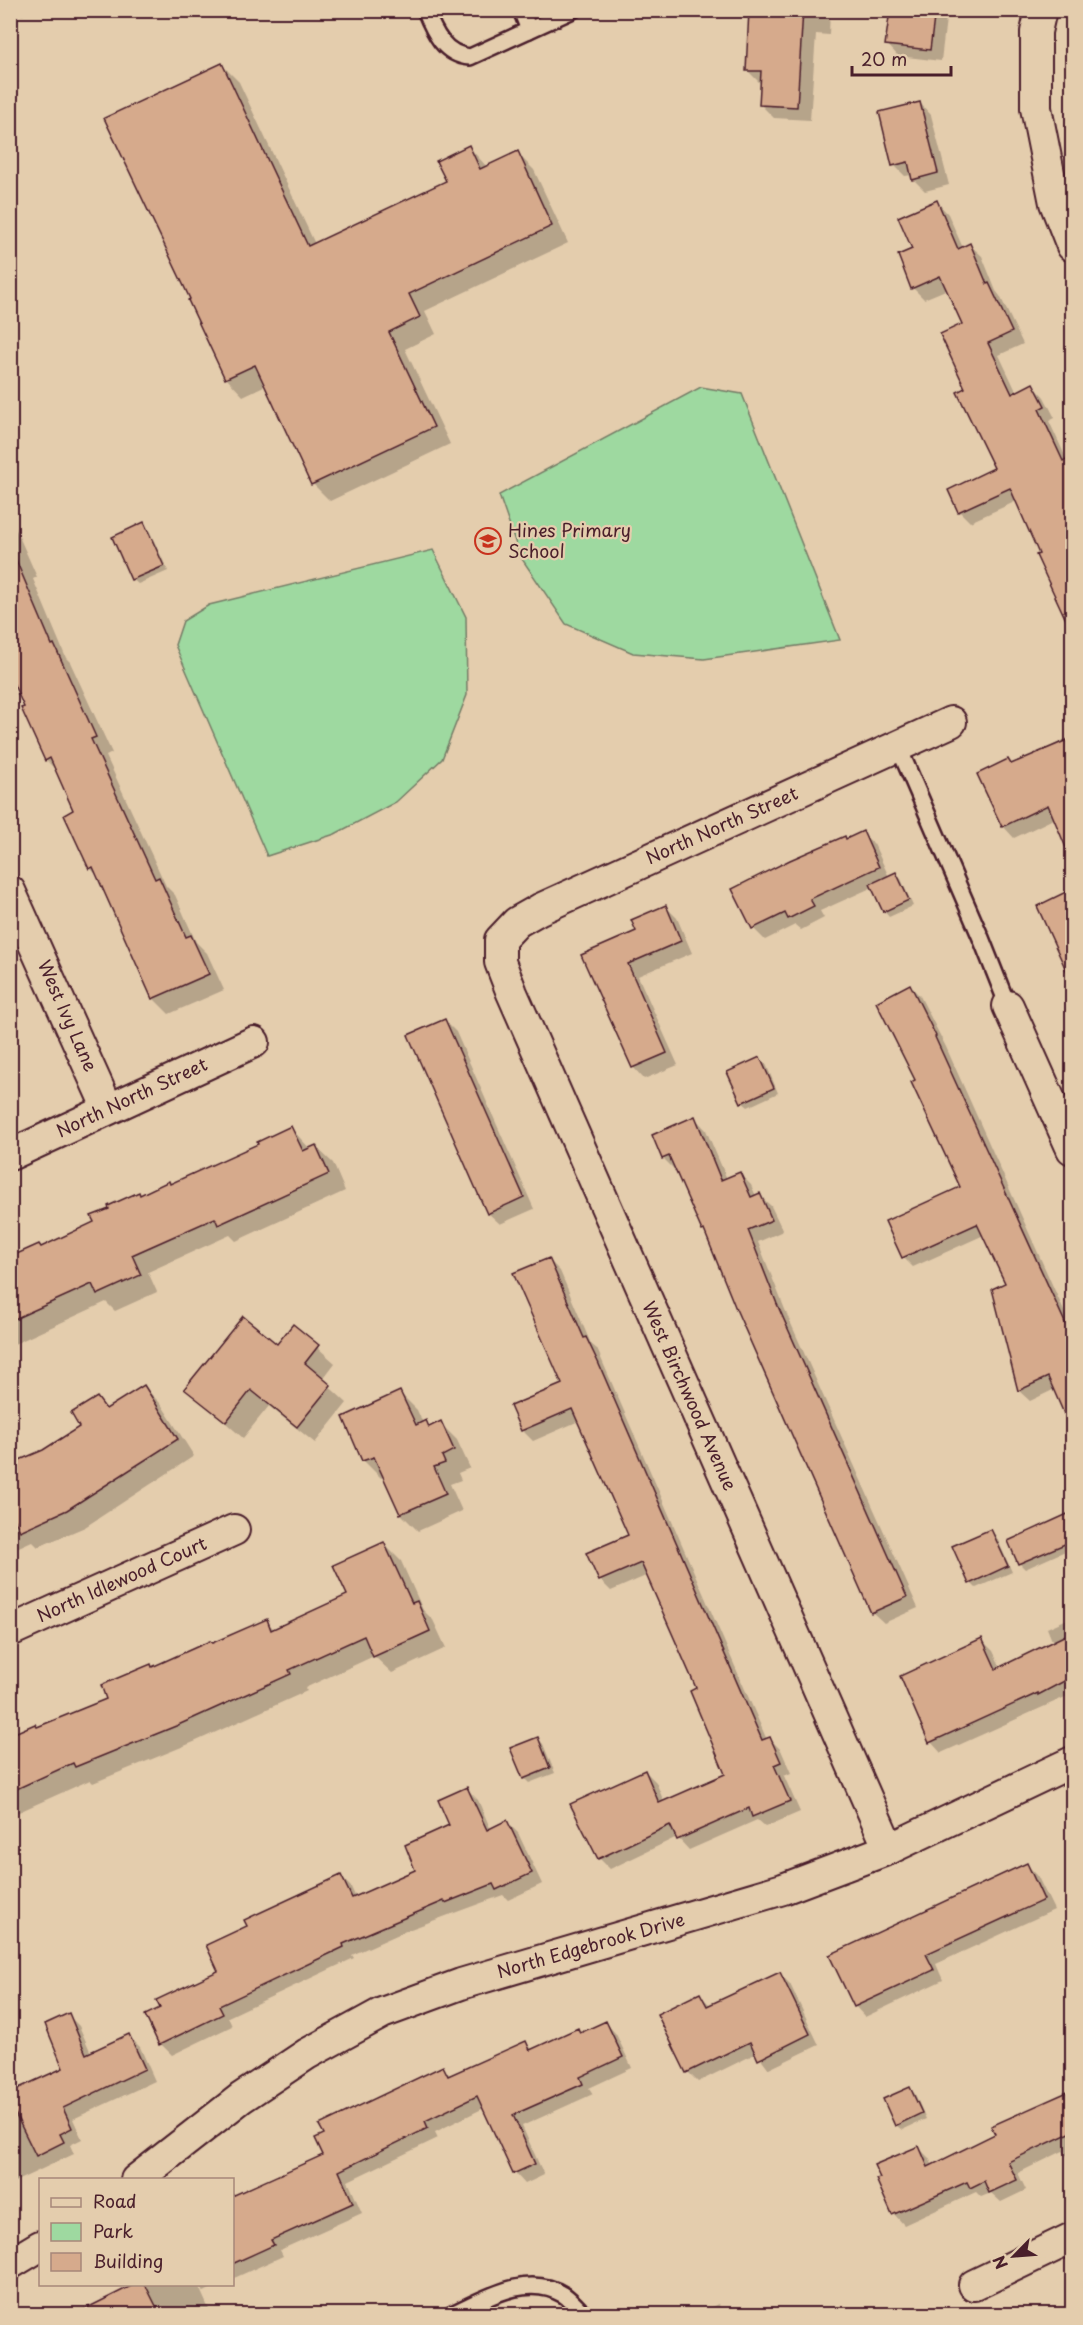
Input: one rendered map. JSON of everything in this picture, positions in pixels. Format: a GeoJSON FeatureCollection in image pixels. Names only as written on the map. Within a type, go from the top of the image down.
{"type":"FeatureCollection","features":[{"type":"Feature","properties":{"kind":"street"},"geometry":{"type":"LineString","coordinates":[[1041,10],[1036,32],[1036,108],[1055,203],[1072,246]]}},
{"type":"Feature","properties":{"kind":"street","name":"North North Street"},"geometry":{"type":"LineString","coordinates":[[500,939],[517,922],[540,909],[951,722]]}},
{"type":"Feature","properties":{"kind":"street","name":"West Ivy Lane"},"geometry":{"type":"LineString","coordinates":[[10,891],[108,1109]]}},
{"type":"Feature","properties":{"kind":"street","name":"West Birchwood Avenue"},"geometry":{"type":"LineString","coordinates":[[500,939],[500,962],[512,993],[889,1849]]}},
{"type":"Feature","properties":{"kind":"street"},"geometry":{"type":"LineString","coordinates":[[1008,1006],[1072,1149]]}},
{"type":"Feature","properties":{"kind":"street","name":"North North Street"},"geometry":{"type":"LineString","coordinates":[[10,1155],[254,1042]]}},
{"type":"Feature","properties":{"kind":"street","name":"North Idlewood Court"},"geometry":{"type":"LineString","coordinates":[[10,1631],[234,1530]]}},
{"type":"Feature","properties":{"kind":"street","name":"North Edgebrook Drive"},"geometry":{"type":"LineString","coordinates":[[139,2178],[241,2098],[307,2054],[382,2013],[461,1984],[783,1890],[889,1849],[1072,1762]]}},
{"type":"Feature","properties":{"kind":"street"},"geometry":{"type":"LineString","coordinates":[[974,2285],[1072,2238]]}},
{"type":"Feature","properties":{"kind":"street"},"geometry":{"type":"LineString","coordinates":[[10,2264],[39,2247]]}},
{"type":"Feature","properties":{"kind":"lane"},"geometry":{"type":"LineString","coordinates":[[425,10],[442,43],[457,56],[470,57],[573,10]]}},
{"type":"Feature","properties":{"kind":"lane"},"geometry":{"type":"LineString","coordinates":[[521,10],[529,30]]}},
{"type":"Feature","properties":{"kind":"lane"},"geometry":{"type":"LineString","coordinates":[[898,746],[1008,1006]]}},
{"type":"Feature","properties":{"kind":"lane"},"geometry":{"type":"LineString","coordinates":[[452,2314],[506,2289],[538,2286],[563,2295],[584,2314]]}},
{"type":"Feature","properties":{"kind":"green space"},"geometry":{"type":"Polygon","coordinates":[[[701,387],[742,394],[840,640],[704,659],[633,653],[566,624],[520,556],[499,495],[701,387]]]}},
{"type":"Feature","properties":{"kind":"green space"},"geometry":{"type":"Polygon","coordinates":[[[433,550],[466,617],[467,695],[442,759],[396,802],[335,834],[267,856],[175,645],[183,621],[209,605],[433,550]]]}},
{"type":"Feature","properties":{"kind":"building"},"geometry":{"type":"Polygon","coordinates":[[[749,10],[803,10],[797,107],[759,105],[761,71],[746,71],[749,10]]]}},
{"type":"Feature","properties":{"kind":"building"},"geometry":{"type":"Polygon","coordinates":[[[890,10],[935,10],[930,50],[885,45],[890,10]]]}},
{"type":"Feature","properties":{"kind":"building"},"geometry":{"type":"Polygon","coordinates":[[[222,63],[308,246],[446,181],[436,161],[469,145],[480,169],[518,151],[552,226],[409,294],[420,317],[389,332],[434,427],[311,485],[255,365],[225,379],[188,300],[190,299],[104,118],[222,63]]]}},
{"type":"Feature","properties":{"kind":"building"},"geometry":{"type":"Polygon","coordinates":[[[920,102],[938,173],[912,180],[908,162],[892,166],[879,112],[920,102]]]}},
{"type":"Feature","properties":{"kind":"building"},"geometry":{"type":"Polygon","coordinates":[[[937,200],[958,249],[970,243],[987,284],[989,283],[1012,332],[988,343],[1012,394],[1033,383],[1045,406],[1039,409],[1063,461],[1072,456],[1072,633],[1036,555],[1039,554],[1010,488],[958,512],[948,490],[994,468],[957,392],[965,388],[940,334],[962,324],[940,276],[911,289],[898,255],[912,249],[898,217],[937,200]]]}},
{"type":"Feature","properties":{"kind":"building"},"geometry":{"type":"Polygon","coordinates":[[[144,522],[164,566],[131,580],[112,537],[144,522]]]}},
{"type":"Feature","properties":{"kind":"building"},"geometry":{"type":"Polygon","coordinates":[[[10,546],[52,645],[54,644],[96,737],[91,739],[155,879],[159,877],[186,937],[191,935],[209,974],[152,999],[93,867],[89,869],[64,815],[73,810],[50,758],[45,761],[21,708],[24,707],[10,676],[10,546]]]}},
{"type":"Feature","properties":{"kind":"building"},"geometry":{"type":"Polygon","coordinates":[[[1072,738],[1072,862],[1048,805],[1002,827],[977,774],[1008,759],[1011,764],[1072,738]]]}},
{"type":"Feature","properties":{"kind":"building"},"geometry":{"type":"Polygon","coordinates":[[[863,831],[879,867],[810,899],[814,906],[788,919],[785,913],[752,929],[732,889],[790,860],[845,836],[846,839],[863,831]]]}},
{"type":"Feature","properties":{"kind":"building"},"geometry":{"type":"Polygon","coordinates":[[[896,872],[909,900],[883,912],[870,884],[896,872]]]}},
{"type":"Feature","properties":{"kind":"building"},"geometry":{"type":"Polygon","coordinates":[[[1072,889],[1072,983],[1037,906],[1072,889]]]}},
{"type":"Feature","properties":{"kind":"building"},"geometry":{"type":"Polygon","coordinates":[[[666,905],[681,941],[628,964],[667,1053],[632,1068],[581,955],[636,931],[631,920],[666,905]]]}},
{"type":"Feature","properties":{"kind":"building"},"geometry":{"type":"Polygon","coordinates":[[[910,984],[936,1036],[1072,1338],[1072,1432],[1048,1377],[1018,1391],[992,1289],[1005,1283],[977,1224],[902,1258],[885,1221],[960,1187],[911,1082],[915,1080],[876,1002],[910,984]]]}},
{"type":"Feature","properties":{"kind":"building"},"geometry":{"type":"Polygon","coordinates":[[[445,1019],[524,1197],[487,1214],[408,1035],[445,1019]]]}},
{"type":"Feature","properties":{"kind":"building"},"geometry":{"type":"Polygon","coordinates":[[[760,1057],[774,1088],[741,1103],[727,1072],[760,1057]]]}},
{"type":"Feature","properties":{"kind":"building"},"geometry":{"type":"Polygon","coordinates":[[[695,1116],[721,1180],[740,1172],[751,1197],[760,1193],[772,1220],[748,1230],[777,1304],[907,1597],[871,1613],[736,1309],[704,1230],[702,1231],[669,1156],[662,1159],[652,1135],[695,1116]]]}},
{"type":"Feature","properties":{"kind":"building"},"geometry":{"type":"Polygon","coordinates":[[[291,1126],[303,1151],[316,1145],[329,1174],[218,1225],[215,1218],[132,1255],[141,1275],[97,1295],[92,1284],[10,1321],[10,1257],[39,1244],[41,1247],[94,1222],[91,1216],[109,1209],[108,1206],[139,1192],[140,1195],[169,1181],[170,1184],[258,1144],[257,1142],[291,1126]]]}},
{"type":"Feature","properties":{"kind":"building"},"geometry":{"type":"Polygon","coordinates":[[[549,1258],[584,1338],[586,1337],[598,1362],[762,1740],[770,1737],[781,1762],[774,1765],[790,1801],[752,1817],[749,1808],[677,1840],[670,1825],[598,1859],[570,1804],[645,1770],[659,1803],[725,1774],[690,1691],[696,1688],[641,1563],[599,1581],[586,1553],[628,1535],[572,1409],[521,1431],[510,1406],[562,1384],[513,1273],[549,1258]]]}},
{"type":"Feature","properties":{"kind":"building"},"geometry":{"type":"Polygon","coordinates":[[[243,1316],[277,1344],[293,1324],[319,1345],[305,1363],[331,1385],[297,1427],[251,1390],[226,1422],[184,1389],[243,1316]]]}},
{"type":"Feature","properties":{"kind":"building"},"geometry":{"type":"Polygon","coordinates":[[[144,1385],[178,1439],[67,1510],[20,1531],[10,1509],[10,1464],[43,1450],[79,1427],[71,1413],[97,1397],[106,1409],[144,1385]]]}},
{"type":"Feature","properties":{"kind":"building"},"geometry":{"type":"Polygon","coordinates":[[[400,1391],[416,1425],[426,1420],[429,1427],[441,1421],[454,1450],[442,1456],[445,1463],[434,1467],[446,1494],[400,1514],[374,1457],[362,1461],[343,1417],[400,1391]]]}},
{"type":"Feature","properties":{"kind":"building"},"geometry":{"type":"Polygon","coordinates":[[[1072,1512],[1072,1541],[1018,1564],[1008,1541],[1072,1512]]]}},
{"type":"Feature","properties":{"kind":"building"},"geometry":{"type":"Polygon","coordinates":[[[991,1529],[1008,1566],[969,1584],[952,1546],[991,1529]]]}},
{"type":"Feature","properties":{"kind":"building"},"geometry":{"type":"Polygon","coordinates":[[[384,1542],[412,1603],[417,1601],[430,1631],[373,1657],[364,1636],[289,1670],[291,1674],[176,1726],[75,1767],[73,1763],[10,1792],[10,1735],[35,1724],[37,1727],[106,1699],[101,1685],[151,1664],[152,1667],[267,1619],[271,1630],[347,1595],[333,1565],[384,1542]]]}},
{"type":"Feature","properties":{"kind":"building"},"geometry":{"type":"Polygon","coordinates":[[[1072,1632],[1072,1677],[1038,1695],[1038,1693],[929,1743],[900,1676],[982,1638],[996,1669],[1072,1632]]]}},
{"type":"Feature","properties":{"kind":"building"},"geometry":{"type":"Polygon","coordinates":[[[538,1737],[550,1768],[523,1779],[510,1748],[538,1737]]]}},
{"type":"Feature","properties":{"kind":"building"},"geometry":{"type":"Polygon","coordinates":[[[467,1787],[487,1830],[507,1820],[532,1873],[496,1890],[493,1884],[445,1903],[444,1901],[343,1944],[344,1947],[219,2006],[223,2014],[159,2045],[145,2015],[160,2008],[156,2000],[218,1971],[206,1945],[247,1926],[244,1920],[341,1875],[352,1898],[415,1870],[405,1845],[449,1825],[438,1800],[467,1787]]]}},
{"type":"Feature","properties":{"kind":"building"},"geometry":{"type":"Polygon","coordinates":[[[1027,1863],[1044,1900],[926,1954],[934,1970],[854,2007],[829,1955],[1027,1863]]]}},
{"type":"Feature","properties":{"kind":"building"},"geometry":{"type":"Polygon","coordinates":[[[780,1972],[810,2034],[758,2060],[750,2042],[686,2073],[657,2014],[700,1993],[707,2006],[780,1972]]]}},
{"type":"Feature","properties":{"kind":"building"},"geometry":{"type":"Polygon","coordinates":[[[69,2013],[86,2054],[129,2034],[145,2069],[63,2108],[72,2128],[60,2134],[64,2142],[36,2156],[10,2103],[10,2092],[63,2068],[45,2024],[69,2013]]]}},
{"type":"Feature","properties":{"kind":"building"},"geometry":{"type":"Polygon","coordinates":[[[606,2021],[623,2057],[580,2077],[583,2084],[513,2115],[535,2164],[513,2174],[477,2096],[425,2121],[428,2128],[339,2171],[353,2203],[271,2240],[274,2245],[234,2263],[234,2195],[323,2155],[315,2138],[324,2134],[319,2125],[443,2066],[448,2076],[526,2041],[530,2050],[578,2028],[580,2033],[606,2021]]]}},
{"type":"Feature","properties":{"kind":"building"},"geometry":{"type":"Polygon","coordinates":[[[910,2087],[922,2113],[895,2126],[883,2099],[910,2087]]]}},
{"type":"Feature","properties":{"kind":"building"},"geometry":{"type":"Polygon","coordinates":[[[1072,2090],[1072,2132],[1008,2162],[1017,2180],[989,2193],[984,2181],[970,2188],[967,2182],[892,2215],[876,2179],[880,2178],[874,2165],[919,2146],[928,2167],[995,2134],[991,2126],[1072,2090]]]}},
{"type":"Feature","properties":{"kind":"building"},"geometry":{"type":"Polygon","coordinates":[[[131,2286],[146,2286],[160,2314],[75,2314],[131,2286]]]}},
{"type":"Feature","properties":{"kind":"place","name":"Hines Primary School"},"geometry":{"type":"Point","coordinates":[488,541]}}]}
